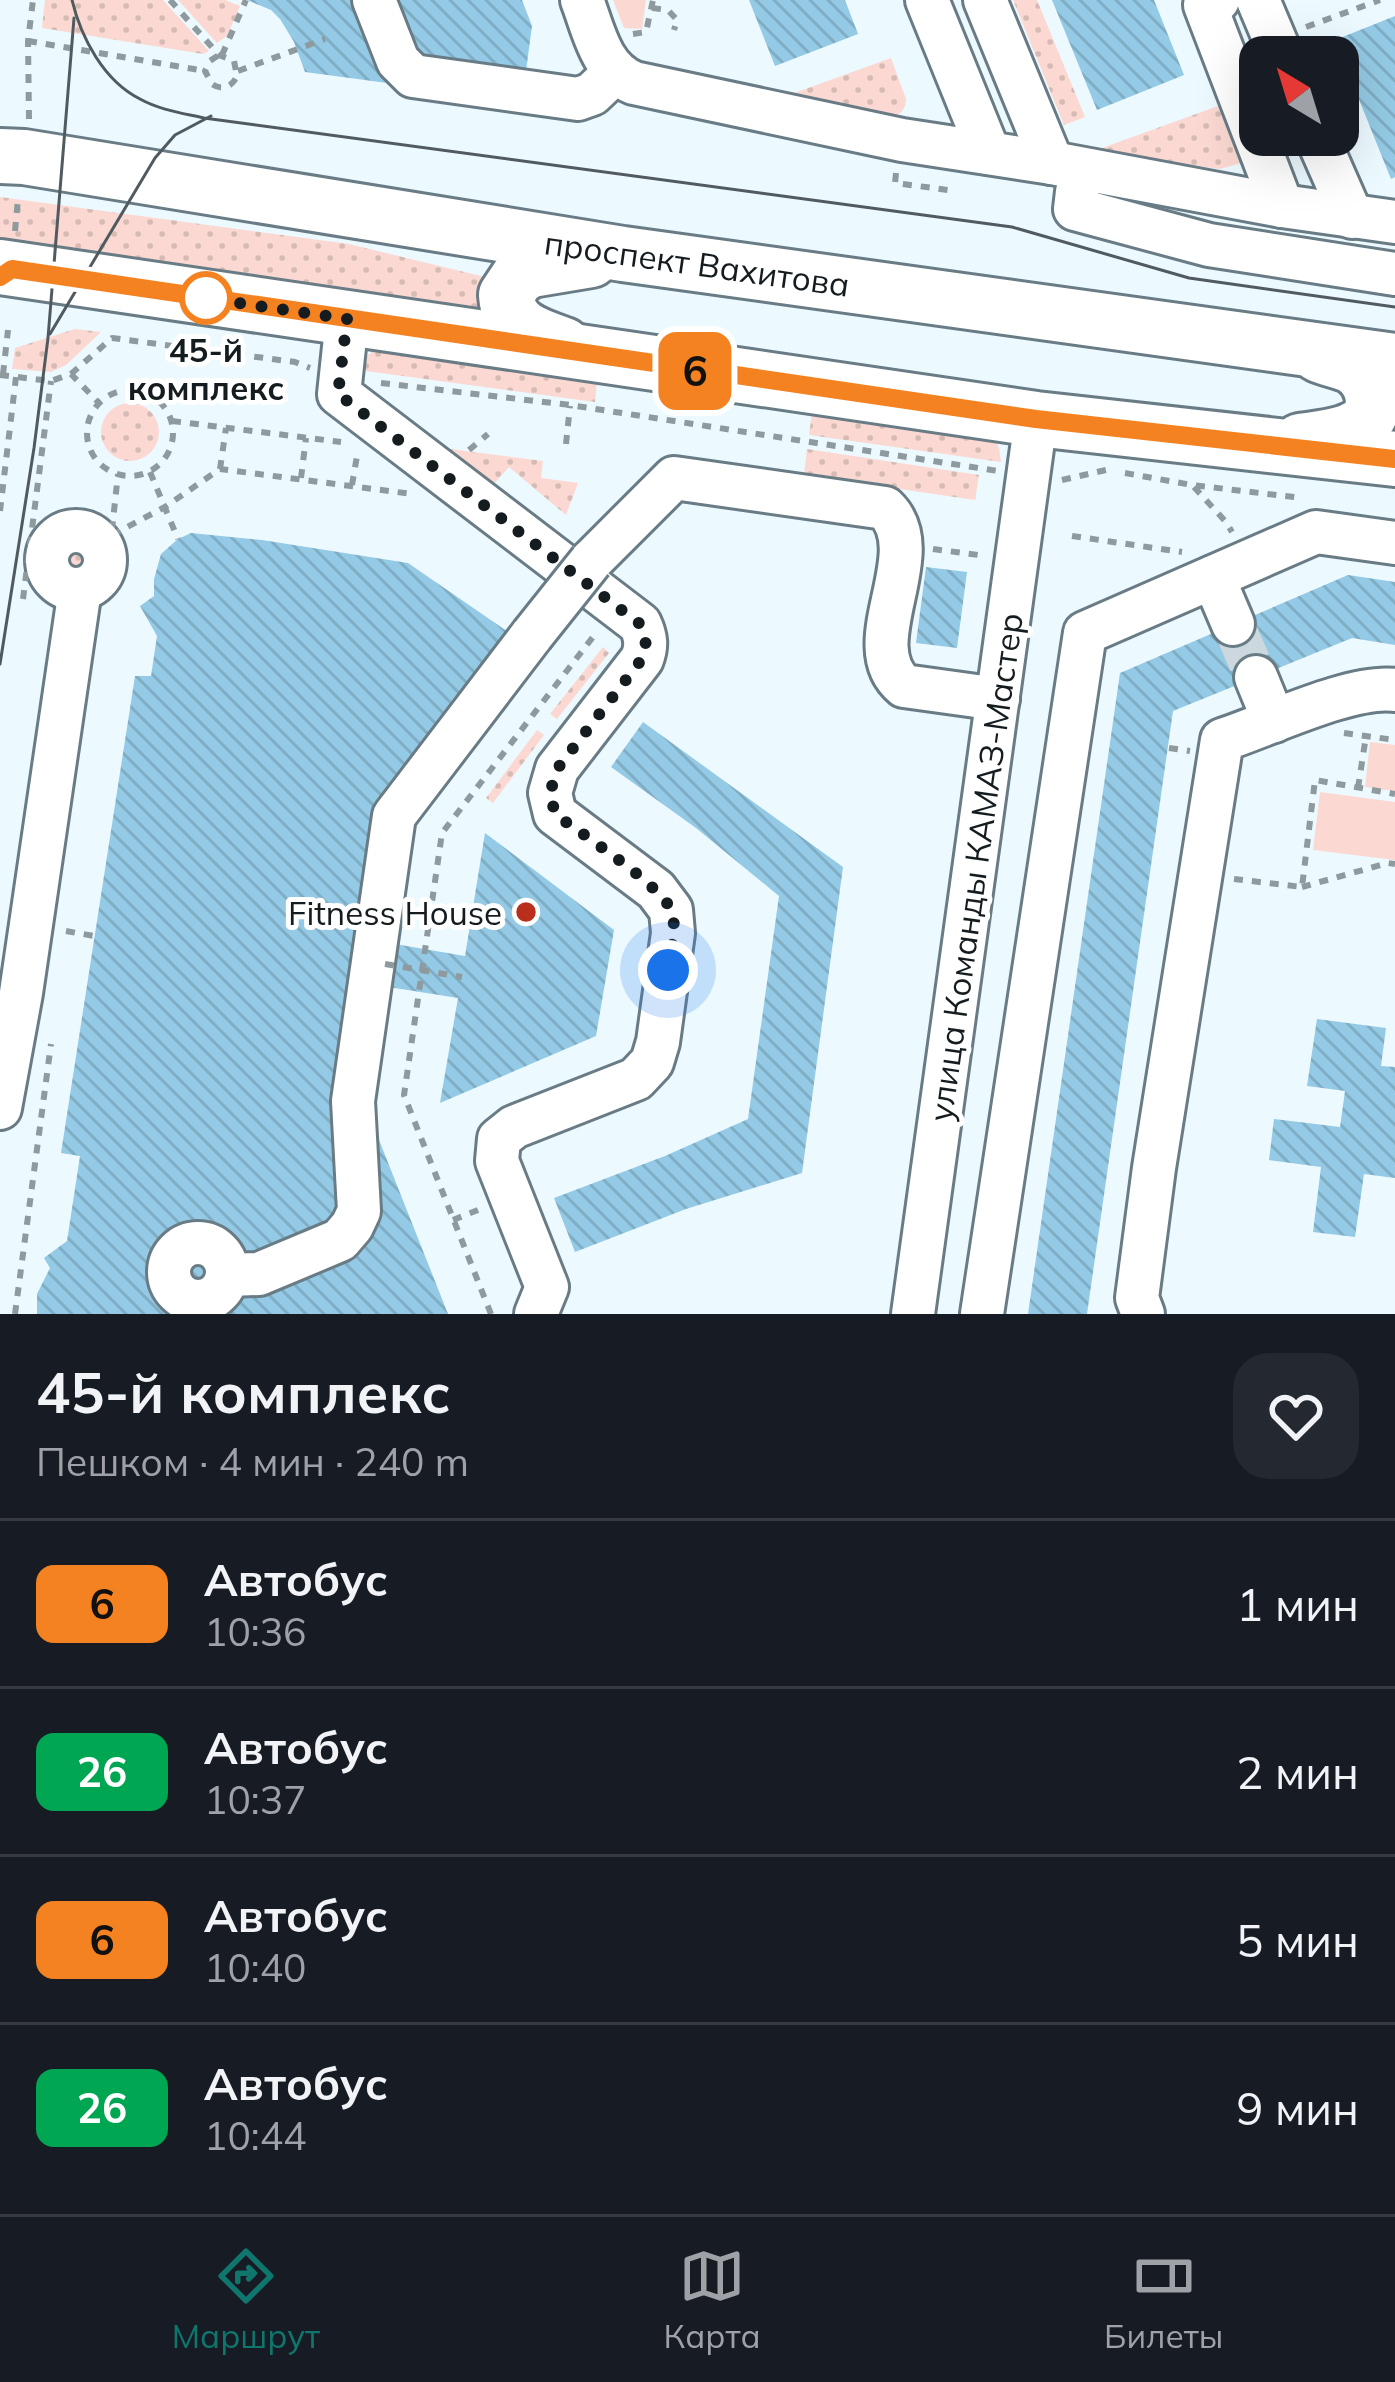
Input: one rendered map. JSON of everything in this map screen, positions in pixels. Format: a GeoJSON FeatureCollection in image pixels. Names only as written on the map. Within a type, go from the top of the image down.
{"type":"FeatureCollection","features":[{"type":"Feature","properties":{"kind":"main road","name":"проспект Вахитова"},"geometry":{"type":"LineString","coordinates":[[13,141],[623,254],[1395,362]]}},
{"type":"Feature","properties":{"kind":"main road"},"geometry":{"type":"LineString","coordinates":[[599,357],[520,325],[512,318],[506,295],[518,277],[531,269],[623,254]]}},
{"type":"Feature","properties":{"kind":"main road"},"geometry":{"type":"LineString","coordinates":[[4,271],[1036,419],[1395,459]]}},
{"type":"Feature","properties":{"kind":"main road"},"geometry":{"type":"LineString","coordinates":[[1268,445],[1341,435],[1364,424],[1374,406],[1370,386],[1356,369],[1292,346]]}},
{"type":"Feature","properties":{"kind":"street"},"geometry":{"type":"LineString","coordinates":[[374,0],[398,62],[413,76],[578,99],[592,94],[614,73]]}},
{"type":"Feature","properties":{"kind":"street"},"geometry":{"type":"LineString","coordinates":[[582,0],[607,64],[634,83],[902,140],[988,153],[1065,177],[1395,222]]}},
{"type":"Feature","properties":{"kind":"street"},"geometry":{"type":"LineString","coordinates":[[927,0],[988,153]]}},
{"type":"Feature","properties":{"kind":"street"},"geometry":{"type":"LineString","coordinates":[[985,0],[1075,208],[1209,245],[1395,274]]}},
{"type":"Feature","properties":{"kind":"street"},"geometry":{"type":"LineString","coordinates":[[1218,0],[1204,5],[1282,206]]}},
{"type":"Feature","properties":{"kind":"street"},"geometry":{"type":"LineString","coordinates":[[1325,156],[1352,217]]}},
{"type":"Feature","properties":{"kind":"street"},"geometry":{"type":"LineString","coordinates":[[347,319],[338,394],[400,432],[442,472],[640,624],[645,633],[642,659],[557,769],[550,793],[555,814],[656,890],[671,910],[673,933],[658,1042],[652,1062],[636,1079],[514,1127],[499,1139],[497,1161],[547,1287],[536,1314]]}},
{"type":"Feature","properties":{"kind":"street","name":"улица Команды КАМАЗ-Мастер"},"geometry":{"type":"LineString","coordinates":[[913,1314],[1036,419]]}},
{"type":"Feature","properties":{"kind":"street"},"geometry":{"type":"LineString","coordinates":[[227,1275],[259,1274],[340,1240],[352,1226],[359,1210],[353,1101],[394,816],[591,561],[674,478],[885,508],[894,517],[902,541],[887,648],[890,670],[904,686],[998,699]]}},
{"type":"Feature","properties":{"kind":"street"},"geometry":{"type":"LineString","coordinates":[[982,1314],[1085,633],[1316,532],[1395,543]]}},
{"type":"Feature","properties":{"kind":"street"},"geometry":{"type":"LineString","coordinates":[[1213,577],[1233,624]]}},
{"type":"Feature","properties":{"kind":"street"},"geometry":{"type":"LineString","coordinates":[[0,1108],[10,991],[80,589]]}},
{"type":"Feature","properties":{"kind":"street"},"geometry":{"type":"LineString","coordinates":[[1256,677],[1274,721]]}},
{"type":"Feature","properties":{"kind":"street"},"geometry":{"type":"LineString","coordinates":[[1143,1314],[1137,1298],[1154,1168],[1222,740],[1332,700],[1384,688],[1395,690]]}},
{"type":"Feature","properties":{"kind":"path"},"geometry":{"type":"LineString","coordinates":[[13,141],[33,0]]}},
{"type":"Feature","properties":{"kind":"path"},"geometry":{"type":"LineString","coordinates":[[170,0],[221,56],[234,61],[235,81],[221,88],[212,84],[206,70],[210,61],[221,56],[246,0]]}},
{"type":"Feature","properties":{"kind":"path"},"geometry":{"type":"LineString","coordinates":[[1272,32],[1380,0]]}},
{"type":"Feature","properties":{"kind":"path"},"geometry":{"type":"LineString","coordinates":[[652,8],[673,13],[674,30]]}},
{"type":"Feature","properties":{"kind":"path"},"geometry":{"type":"LineString","coordinates":[[238,71],[325,39]]}},
{"type":"Feature","properties":{"kind":"path"},"geometry":{"type":"LineString","coordinates":[[28,41],[206,70]]}},
{"type":"Feature","properties":{"kind":"path"},"geometry":{"type":"LineString","coordinates":[[897,168],[895,183],[948,190]]}},
{"type":"Feature","properties":{"kind":"path"},"geometry":{"type":"LineString","coordinates":[[8,330],[1,375],[51,381],[71,374],[112,338],[295,362]]}},
{"type":"Feature","properties":{"kind":"path"},"geometry":{"type":"LineString","coordinates":[[71,374],[100,403]]}},
{"type":"Feature","properties":{"kind":"path"},"geometry":{"type":"LineString","coordinates":[[0,511],[16,377]]}},
{"type":"Feature","properties":{"kind":"path"},"geometry":{"type":"LineString","coordinates":[[361,380],[570,405],[1001,472]]}},
{"type":"Feature","properties":{"kind":"path"},"geometry":{"type":"LineString","coordinates":[[23,599],[51,381]]}},
{"type":"Feature","properties":{"kind":"path"},"geometry":{"type":"LineString","coordinates":[[118,391],[146,392],[172,421],[170,451],[150,472],[136,476],[108,470],[90,448],[89,420],[100,403],[118,391]]}},
{"type":"Feature","properties":{"kind":"path"},"geometry":{"type":"LineString","coordinates":[[566,444],[570,405]]}},
{"type":"Feature","properties":{"kind":"path"},"geometry":{"type":"LineString","coordinates":[[172,421],[359,444],[352,485]]}},
{"type":"Feature","properties":{"kind":"path"},"geometry":{"type":"LineString","coordinates":[[220,469],[226,428]]}},
{"type":"Feature","properties":{"kind":"path"},"geometry":{"type":"LineString","coordinates":[[118,474],[112,535],[220,469],[416,495],[488,434]]}},
{"type":"Feature","properties":{"kind":"path"},"geometry":{"type":"LineString","coordinates":[[301,478],[306,438]]}},
{"type":"Feature","properties":{"kind":"path"},"geometry":{"type":"LineString","coordinates":[[1062,480],[1103,470],[1305,498]]}},
{"type":"Feature","properties":{"kind":"path"},"geometry":{"type":"LineString","coordinates":[[150,472],[178,539]]}},
{"type":"Feature","properties":{"kind":"path"},"geometry":{"type":"LineString","coordinates":[[1192,485],[1226,522]]}},
{"type":"Feature","properties":{"kind":"path"},"geometry":{"type":"LineString","coordinates":[[1072,536],[1135,544]]}},
{"type":"Feature","properties":{"kind":"path"},"geometry":{"type":"LineString","coordinates":[[491,1314],[404,1095],[442,833],[617,606]]}},
{"type":"Feature","properties":{"kind":"path"},"geometry":{"type":"LineString","coordinates":[[1358,788],[1366,736]]}},
{"type":"Feature","properties":{"kind":"path"},"geometry":{"type":"LineString","coordinates":[[1302,887],[1315,780],[1395,794]]}},
{"type":"Feature","properties":{"kind":"path"},"geometry":{"type":"LineString","coordinates":[[1201,875],[1302,887],[1395,864]]}},
{"type":"Feature","properties":{"kind":"path"},"geometry":{"type":"LineString","coordinates":[[66,932],[94,936]]}},
{"type":"Feature","properties":{"kind":"path"},"geometry":{"type":"LineString","coordinates":[[385,964],[462,977]]}},
{"type":"Feature","properties":{"kind":"green space"},"geometry":{"type":"Polygon","coordinates":[[[45,0],[163,0],[209,51],[203,54],[42,28],[45,0]]]}},
{"type":"Feature","properties":{"kind":"green space"},"geometry":{"type":"Polygon","coordinates":[[[178,0],[225,0],[240,6],[227,36],[217,43],[178,0]]]}},
{"type":"Feature","properties":{"kind":"green space"},"geometry":{"type":"Polygon","coordinates":[[[613,0],[646,0],[642,29],[624,28],[613,0]]]}},
{"type":"Feature","properties":{"kind":"green space"},"geometry":{"type":"Polygon","coordinates":[[[1013,0],[1037,0],[1085,117],[1064,125],[1013,0]]]}},
{"type":"Feature","properties":{"kind":"green space"},"geometry":{"type":"Polygon","coordinates":[[[891,58],[906,99],[901,112],[887,119],[775,100],[891,58]]]}},
{"type":"Feature","properties":{"kind":"green space"},"geometry":{"type":"Polygon","coordinates":[[[1218,106],[1241,163],[1220,169],[1091,152],[1218,106]]]}},
{"type":"Feature","properties":{"kind":"green space"},"geometry":{"type":"Polygon","coordinates":[[[0,197],[349,244],[493,279],[491,319],[0,251],[0,197]]]}},
{"type":"Feature","properties":{"kind":"green space"},"geometry":{"type":"Polygon","coordinates":[[[75,329],[101,332],[66,365],[51,372],[12,369],[15,348],[75,329]]]}},
{"type":"Feature","properties":{"kind":"green space"},"geometry":{"type":"Polygon","coordinates":[[[373,351],[597,381],[595,402],[351,369],[373,351]]]}},
{"type":"Feature","properties":{"kind":"green space"},"geometry":{"type":"Polygon","coordinates":[[[130,403],[151,411],[159,432],[151,453],[130,461],[109,453],[101,432],[109,411],[130,403]]]}},
{"type":"Feature","properties":{"kind":"green space"},"geometry":{"type":"Polygon","coordinates":[[[813,404],[993,435],[1001,462],[809,435],[813,404]]]}},
{"type":"Feature","properties":{"kind":"green space"},"geometry":{"type":"Polygon","coordinates":[[[450,449],[543,461],[541,478],[578,483],[566,515],[509,467],[492,486],[450,449]]]}},
{"type":"Feature","properties":{"kind":"green space"},"geometry":{"type":"Polygon","coordinates":[[[807,449],[979,475],[975,500],[804,475],[807,449]]]}},
{"type":"Feature","properties":{"kind":"green space"},"geometry":{"type":"Polygon","coordinates":[[[77,544],[88,549],[93,560],[88,571],[77,576],[66,571],[61,560],[66,549],[77,544]]]}},
{"type":"Feature","properties":{"kind":"green space"},"geometry":{"type":"Polygon","coordinates":[[[603,647],[609,653],[557,719],[550,714],[603,647]]]}},
{"type":"Feature","properties":{"kind":"green space"},"geometry":{"type":"Polygon","coordinates":[[[537,730],[544,735],[493,803],[486,798],[537,730]]]}},
{"type":"Feature","properties":{"kind":"green space"},"geometry":{"type":"Polygon","coordinates":[[[1370,742],[1395,745],[1395,791],[1365,787],[1370,742]]]}},
{"type":"Feature","properties":{"kind":"green space"},"geometry":{"type":"Polygon","coordinates":[[[1320,792],[1395,802],[1395,860],[1313,850],[1320,792]]]}},
{"type":"Feature","properties":{"kind":"building"},"geometry":{"type":"Polygon","coordinates":[[[247,0],[522,0],[532,26],[522,101],[305,72],[280,19],[247,0]]]}},
{"type":"Feature","properties":{"kind":"building"},"geometry":{"type":"Polygon","coordinates":[[[749,0],[845,0],[858,34],[775,66],[749,0]]]}},
{"type":"Feature","properties":{"kind":"building"},"geometry":{"type":"Polygon","coordinates":[[[1052,0],[1154,0],[1184,75],[1097,110],[1052,0]]]}},
{"type":"Feature","properties":{"kind":"building"},"geometry":{"type":"Polygon","coordinates":[[[1395,16],[1395,177],[1391,179],[1359,100],[1359,36],[1345,36],[1395,16]]]}},
{"type":"Feature","properties":{"kind":"building"},"geometry":{"type":"Polygon","coordinates":[[[191,533],[408,563],[511,634],[405,820],[389,943],[465,956],[485,833],[614,930],[596,1036],[440,1103],[458,998],[382,986],[364,1102],[448,1314],[37,1314],[37,1294],[50,1268],[44,1258],[67,1241],[80,1156],[61,1153],[135,676],[151,676],[157,636],[140,606],[154,596],[161,554],[191,533]]]}},
{"type":"Feature","properties":{"kind":"building"},"geometry":{"type":"Polygon","coordinates":[[[926,567],[967,572],[957,648],[916,643],[926,567]]]}},
{"type":"Feature","properties":{"kind":"building"},"geometry":{"type":"Polygon","coordinates":[[[1348,575],[1395,582],[1395,645],[1352,638],[1173,711],[1087,1314],[1028,1314],[1120,673],[1348,575]]]}},
{"type":"Feature","properties":{"kind":"building"},"geometry":{"type":"Polygon","coordinates":[[[643,722],[843,867],[802,1173],[686,1209],[575,1252],[554,1198],[748,1119],[779,896],[611,767],[643,722]]]}},
{"type":"Feature","properties":{"kind":"building"},"geometry":{"type":"Polygon","coordinates":[[[1317,1019],[1386,1028],[1381,1066],[1395,1067],[1395,1178],[1364,1174],[1355,1237],[1313,1232],[1321,1167],[1269,1160],[1274,1119],[1340,1127],[1345,1091],[1307,1086],[1317,1019]]]}},
{"type":"Feature","properties":{"kind":"tunnel"},"geometry":{"type":"LineString","coordinates":[[1233,624],[1256,677]]}},
{"type":"Feature","properties":{"kind":"tram line"},"geometry":{"type":"LineString","coordinates":[[72,0],[88,43],[115,81],[148,103],[179,113],[1012,227],[1189,278],[1395,307]]}},
{"type":"Feature","properties":{"kind":"tram line"},"geometry":{"type":"LineString","coordinates":[[0,664],[48,338],[74,18]]}},
{"type":"Feature","properties":{"kind":"tram line"},"geometry":{"type":"LineString","coordinates":[[50,334],[155,158],[175,135],[211,116]]}},
{"type":"Feature","properties":{"kind":"bus line","name":"6"},"geometry":{"type":"LineString","coordinates":[[0,277],[12,269],[1036,419],[1395,459]]}},
{"type":"Feature","properties":{"kind":"place","name":"45-й комплекс"},"geometry":{"type":"Point","coordinates":[206,298]}},
{"type":"Feature","properties":{"kind":"place","name":"Fitness House"},"geometry":{"type":"Point","coordinates":[526,912]}},
{"type":"Feature","properties":{"kind":"route"},"geometry":{"type":"LineString","coordinates":[[206,298],[191,296],[347,319],[338,394],[640,624],[646,641],[642,659],[557,769],[550,793],[555,814],[656,890],[671,910],[668,970]]}}]}
